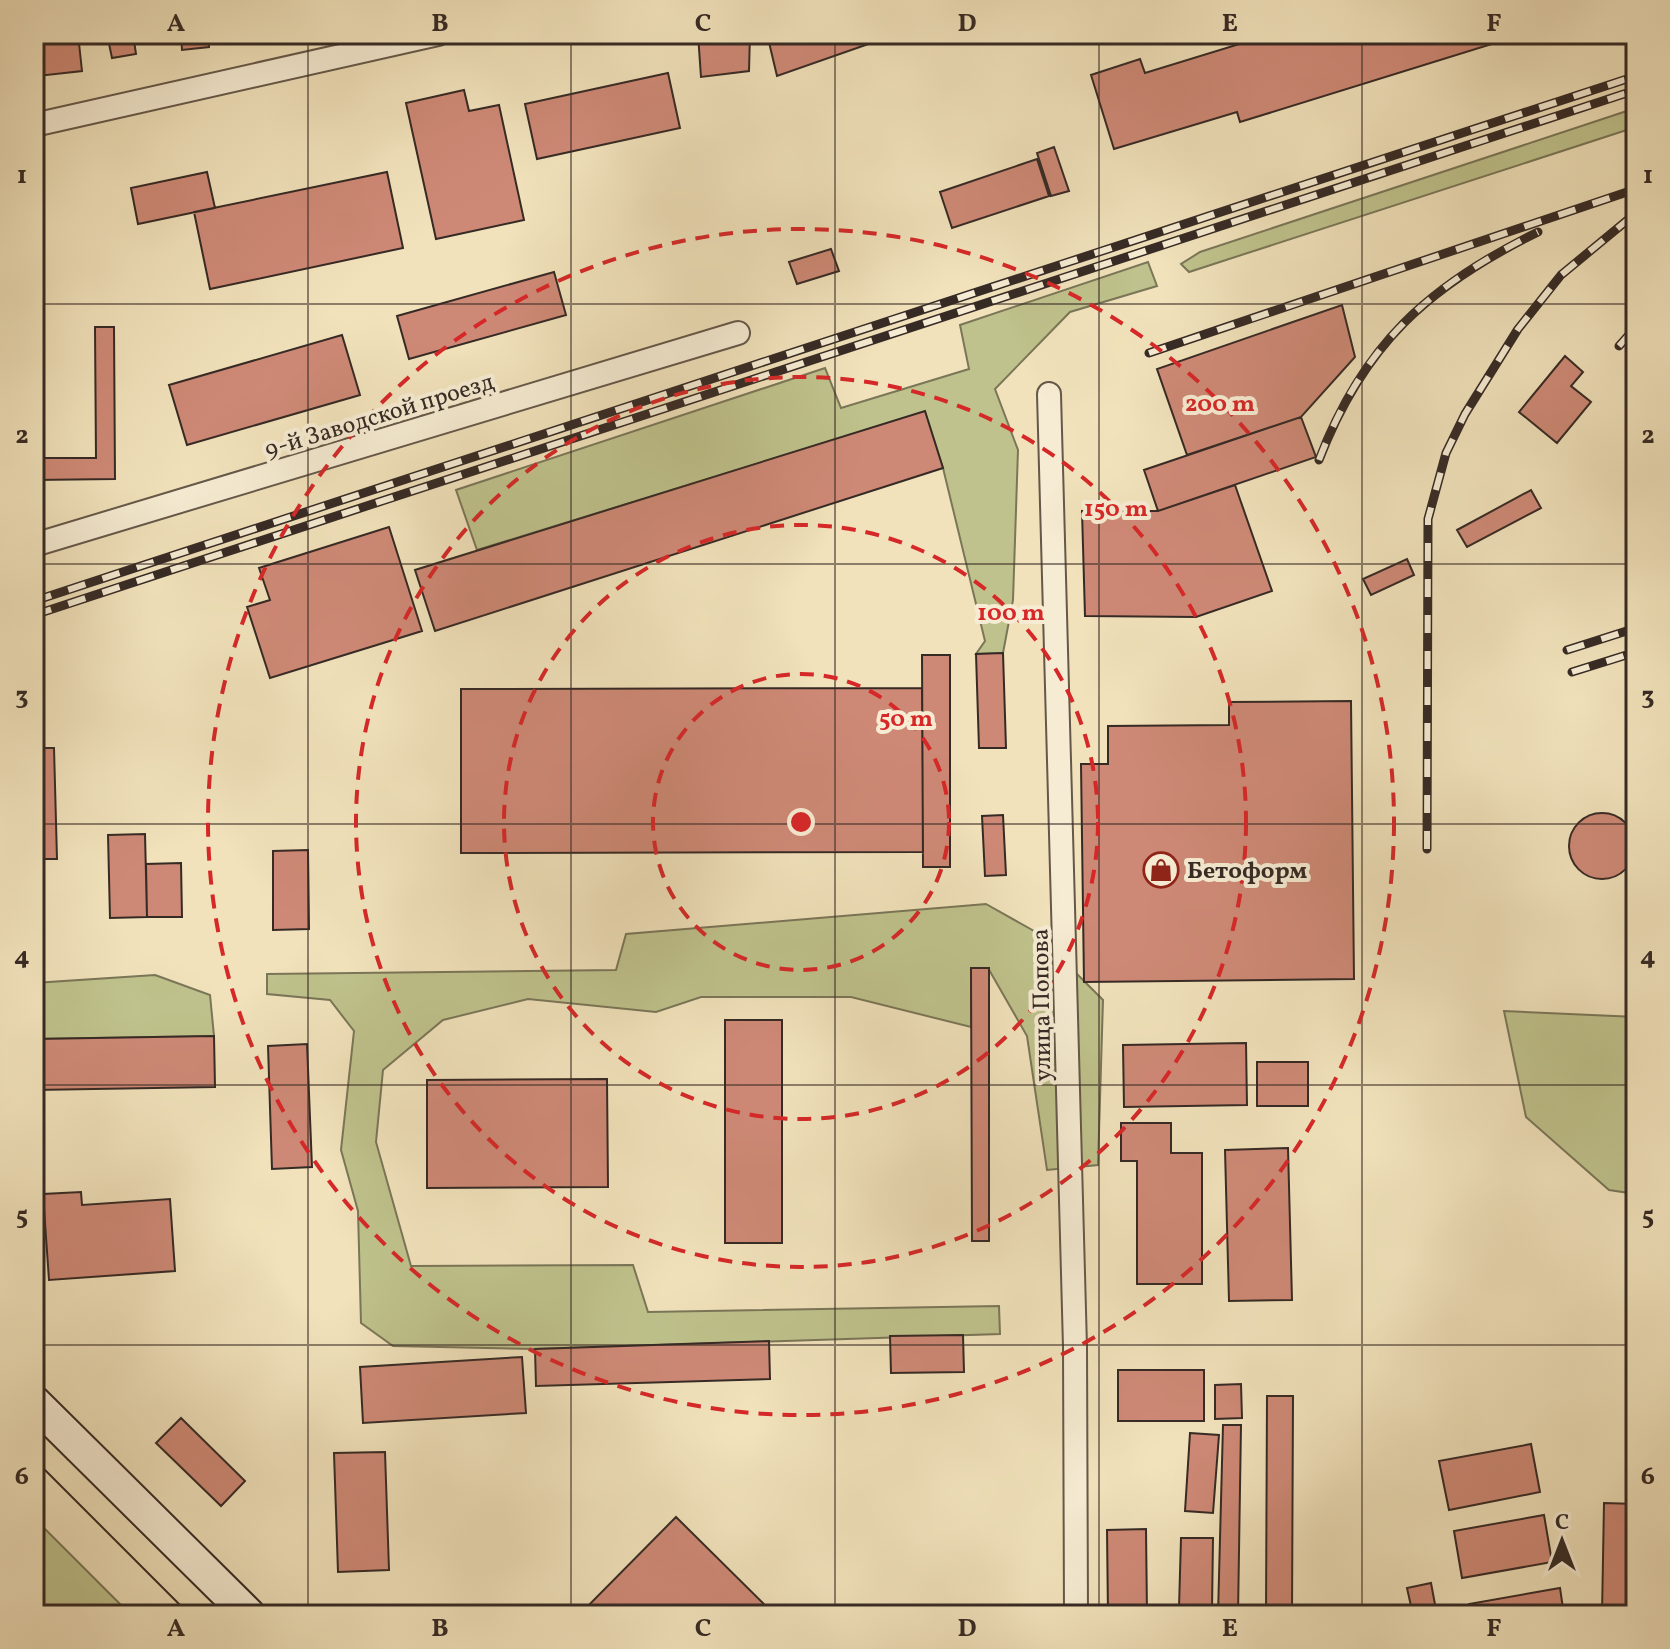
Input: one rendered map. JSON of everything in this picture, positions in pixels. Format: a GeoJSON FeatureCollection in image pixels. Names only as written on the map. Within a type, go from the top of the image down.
{"type":"FeatureCollection","features":[{"type":"Feature","properties":{"kind":"main road"},"geometry":{"type":"LineString","coordinates":[[34,1402],[249,1615]]}},
{"type":"Feature","properties":{"kind":"street"},"geometry":{"type":"LineString","coordinates":[[34,125],[438,34]]}},
{"type":"Feature","properties":{"kind":"street","name":"9-й Заводской проезд"},"geometry":{"type":"LineString","coordinates":[[34,545],[738,333]]}},
{"type":"Feature","properties":{"kind":"street","name":"улица Попова"},"geometry":{"type":"LineString","coordinates":[[1049,394],[1075,1347],[1076,1615]]}},
{"type":"Feature","properties":{"kind":"green space"},"geometry":{"type":"Polygon","coordinates":[[[1636,108],[1636,127],[1189,272],[1181,264],[1200,252],[1636,108]]]}},
{"type":"Feature","properties":{"kind":"green space"},"geometry":{"type":"Polygon","coordinates":[[[1148,262],[1157,286],[1070,312],[995,389],[1018,450],[1013,600],[1003,653],[976,654],[985,641],[943,468],[925,412],[477,550],[456,490],[825,368],[841,408],[969,369],[960,325],[1148,262]]]}},
{"type":"Feature","properties":{"kind":"green space"},"geometry":{"type":"Polygon","coordinates":[[[986,904],[1034,931],[1103,1000],[1098,1165],[1047,1170],[1027,1036],[988,968],[971,968],[971,1027],[851,997],[701,997],[656,1012],[528,999],[443,1020],[383,1070],[376,1142],[411,1266],[633,1265],[648,1312],[999,1306],[1000,1334],[535,1349],[393,1346],[361,1323],[358,1211],[341,1150],[354,1031],[330,1000],[267,994],[267,974],[616,970],[626,934],[986,904]]]}},
{"type":"Feature","properties":{"kind":"green space"},"geometry":{"type":"Polygon","coordinates":[[[155,975],[210,995],[214,1036],[34,1039],[34,983],[155,975]]]}},
{"type":"Feature","properties":{"kind":"green space"},"geometry":{"type":"Polygon","coordinates":[[[1504,1011],[1636,1017],[1636,1194],[1609,1190],[1526,1117],[1504,1011]]]}},
{"type":"Feature","properties":{"kind":"green space"},"geometry":{"type":"Polygon","coordinates":[[[34,1518],[131,1615],[34,1615],[34,1518]]]}},
{"type":"Feature","properties":{"kind":"building"},"geometry":{"type":"Polygon","coordinates":[[[78,34],[82,71],[38,76],[34,39],[78,34]]]}},
{"type":"Feature","properties":{"kind":"building"},"geometry":{"type":"Polygon","coordinates":[[[107,34],[133,34],[136,54],[112,58],[107,34]]]}},
{"type":"Feature","properties":{"kind":"building"},"geometry":{"type":"Polygon","coordinates":[[[181,34],[208,34],[209,47],[182,50],[181,34]]]}},
{"type":"Feature","properties":{"kind":"building"},"geometry":{"type":"Polygon","coordinates":[[[698,34],[750,34],[749,71],[701,77],[698,34]]]}},
{"type":"Feature","properties":{"kind":"building"},"geometry":{"type":"Polygon","coordinates":[[[767,34],[897,34],[777,76],[767,34]]]}},
{"type":"Feature","properties":{"kind":"building"},"geometry":{"type":"Polygon","coordinates":[[[1272,34],[1524,34],[1240,122],[1237,112],[1114,149],[1091,75],[1140,59],[1145,73],[1272,34]]]}},
{"type":"Feature","properties":{"kind":"building"},"geometry":{"type":"Polygon","coordinates":[[[668,73],[680,128],[537,159],[525,104],[668,73]]]}},
{"type":"Feature","properties":{"kind":"building"},"geometry":{"type":"Polygon","coordinates":[[[464,90],[469,111],[499,105],[524,220],[436,239],[406,103],[464,90]]]}},
{"type":"Feature","properties":{"kind":"building"},"geometry":{"type":"Polygon","coordinates":[[[1054,147],[1069,191],[1051,196],[1037,153],[1054,147]]]}},
{"type":"Feature","properties":{"kind":"building"},"geometry":{"type":"Polygon","coordinates":[[[1037,159],[1049,196],[952,228],[940,192],[1037,159]]]}},
{"type":"Feature","properties":{"kind":"building"},"geometry":{"type":"Polygon","coordinates":[[[207,172],[215,208],[138,224],[131,188],[207,172]]]}},
{"type":"Feature","properties":{"kind":"building"},"geometry":{"type":"Polygon","coordinates":[[[387,172],[403,248],[210,289],[194,212],[387,172]]]}},
{"type":"Feature","properties":{"kind":"building"},"geometry":{"type":"Polygon","coordinates":[[[831,249],[839,271],[797,284],[789,262],[831,249]]]}},
{"type":"Feature","properties":{"kind":"building"},"geometry":{"type":"Polygon","coordinates":[[[554,272],[566,315],[409,359],[397,316],[554,272]]]}},
{"type":"Feature","properties":{"kind":"building"},"geometry":{"type":"Polygon","coordinates":[[[1342,305],[1355,357],[1301,417],[1187,455],[1157,369],[1342,305]]]}},
{"type":"Feature","properties":{"kind":"building"},"geometry":{"type":"Polygon","coordinates":[[[95,327],[114,327],[115,479],[34,480],[34,458],[96,458],[95,327]]]}},
{"type":"Feature","properties":{"kind":"building"},"geometry":{"type":"Polygon","coordinates":[[[342,335],[360,395],[187,445],[169,385],[342,335]]]}},
{"type":"Feature","properties":{"kind":"building"},"geometry":{"type":"Polygon","coordinates":[[[1565,356],[1583,372],[1571,386],[1591,402],[1557,443],[1519,412],[1565,356]]]}},
{"type":"Feature","properties":{"kind":"building"},"geometry":{"type":"Polygon","coordinates":[[[925,411],[943,468],[435,631],[415,570],[925,411]]]}},
{"type":"Feature","properties":{"kind":"building"},"geometry":{"type":"Polygon","coordinates":[[[1301,417],[1316,457],[1158,511],[1144,470],[1301,417]]]}},
{"type":"Feature","properties":{"kind":"building"},"geometry":{"type":"Polygon","coordinates":[[[1235,485],[1272,591],[1196,617],[1085,616],[1082,511],[1158,511],[1235,485]]]}},
{"type":"Feature","properties":{"kind":"building"},"geometry":{"type":"Polygon","coordinates":[[[1531,490],[1541,508],[1467,547],[1457,530],[1531,490]]]}},
{"type":"Feature","properties":{"kind":"building"},"geometry":{"type":"Polygon","coordinates":[[[389,527],[422,631],[270,678],[247,607],[270,600],[259,568],[389,527]]]}},
{"type":"Feature","properties":{"kind":"building"},"geometry":{"type":"Polygon","coordinates":[[[1407,559],[1414,575],[1371,595],[1363,579],[1407,559]]]}},
{"type":"Feature","properties":{"kind":"building"},"geometry":{"type":"Polygon","coordinates":[[[1003,653],[1006,748],[979,748],[976,654],[1003,653]]]}},
{"type":"Feature","properties":{"kind":"building"},"geometry":{"type":"Polygon","coordinates":[[[922,655],[950,655],[950,867],[923,867],[922,655]]]}},
{"type":"Feature","properties":{"kind":"building"},"geometry":{"type":"Polygon","coordinates":[[[922,688],[923,852],[461,853],[461,689],[922,688]]]}},
{"type":"Feature","properties":{"kind":"building"},"geometry":{"type":"Polygon","coordinates":[[[1351,701],[1354,979],[1084,982],[1081,764],[1108,764],[1108,726],[1229,725],[1229,702],[1351,701]]]}},
{"type":"Feature","properties":{"kind":"building"},"geometry":{"type":"Polygon","coordinates":[[[34,748],[54,748],[57,859],[34,859],[34,748]]]}},
{"type":"Feature","properties":{"kind":"building"},"geometry":{"type":"Polygon","coordinates":[[[1602,813],[1615,816],[1625,823],[1632,833],[1635,846],[1632,859],[1625,869],[1615,876],[1602,879],[1589,876],[1579,869],[1572,859],[1569,846],[1572,833],[1579,823],[1589,816],[1602,813]]]}},
{"type":"Feature","properties":{"kind":"building"},"geometry":{"type":"Polygon","coordinates":[[[1003,815],[1006,875],[985,876],[982,816],[1003,815]]]}},
{"type":"Feature","properties":{"kind":"building"},"geometry":{"type":"Polygon","coordinates":[[[145,834],[147,917],[110,918],[108,835],[145,834]]]}},
{"type":"Feature","properties":{"kind":"building"},"geometry":{"type":"Polygon","coordinates":[[[308,850],[309,929],[273,930],[273,851],[308,850]]]}},
{"type":"Feature","properties":{"kind":"building"},"geometry":{"type":"Polygon","coordinates":[[[181,863],[182,917],[147,917],[146,864],[181,863]]]}},
{"type":"Feature","properties":{"kind":"building"},"geometry":{"type":"Polygon","coordinates":[[[971,968],[989,968],[989,1241],[972,1241],[971,968]]]}},
{"type":"Feature","properties":{"kind":"building"},"geometry":{"type":"Polygon","coordinates":[[[725,1020],[782,1020],[782,1243],[725,1243],[725,1020]]]}},
{"type":"Feature","properties":{"kind":"building"},"geometry":{"type":"Polygon","coordinates":[[[214,1036],[215,1087],[34,1090],[34,1039],[214,1036]]]}},
{"type":"Feature","properties":{"kind":"building"},"geometry":{"type":"Polygon","coordinates":[[[1246,1043],[1247,1105],[1124,1107],[1123,1045],[1246,1043]]]}},
{"type":"Feature","properties":{"kind":"building"},"geometry":{"type":"Polygon","coordinates":[[[307,1044],[312,1167],[272,1169],[268,1046],[307,1044]]]}},
{"type":"Feature","properties":{"kind":"building"},"geometry":{"type":"Polygon","coordinates":[[[1257,1062],[1308,1062],[1308,1106],[1257,1106],[1257,1062]]]}},
{"type":"Feature","properties":{"kind":"building"},"geometry":{"type":"Polygon","coordinates":[[[607,1079],[608,1187],[427,1188],[427,1080],[607,1079]]]}},
{"type":"Feature","properties":{"kind":"building"},"geometry":{"type":"Polygon","coordinates":[[[1121,1123],[1171,1123],[1171,1153],[1202,1153],[1202,1284],[1137,1284],[1137,1161],[1121,1161],[1121,1123]]]}},
{"type":"Feature","properties":{"kind":"building"},"geometry":{"type":"Polygon","coordinates":[[[1288,1148],[1292,1300],[1229,1301],[1225,1150],[1288,1148]]]}},
{"type":"Feature","properties":{"kind":"building"},"geometry":{"type":"Polygon","coordinates":[[[81,1192],[82,1205],[170,1199],[175,1271],[49,1280],[43,1194],[81,1192]]]}},
{"type":"Feature","properties":{"kind":"building"},"geometry":{"type":"Polygon","coordinates":[[[963,1335],[964,1372],[891,1373],[890,1336],[963,1335]]]}},
{"type":"Feature","properties":{"kind":"building"},"geometry":{"type":"Polygon","coordinates":[[[769,1341],[770,1379],[536,1386],[535,1349],[769,1341]]]}},
{"type":"Feature","properties":{"kind":"building"},"geometry":{"type":"Polygon","coordinates":[[[522,1357],[526,1413],[363,1423],[360,1367],[522,1357]]]}},
{"type":"Feature","properties":{"kind":"building"},"geometry":{"type":"Polygon","coordinates":[[[1118,1370],[1204,1370],[1204,1421],[1118,1421],[1118,1370]]]}},
{"type":"Feature","properties":{"kind":"building"},"geometry":{"type":"Polygon","coordinates":[[[1241,1384],[1242,1418],[1215,1419],[1215,1385],[1241,1384]]]}},
{"type":"Feature","properties":{"kind":"building"},"geometry":{"type":"Polygon","coordinates":[[[1267,1396],[1293,1396],[1292,1615],[1266,1615],[1267,1396]]]}},
{"type":"Feature","properties":{"kind":"building"},"geometry":{"type":"Polygon","coordinates":[[[181,1418],[245,1481],[221,1506],[156,1443],[181,1418]]]}},
{"type":"Feature","properties":{"kind":"building"},"geometry":{"type":"Polygon","coordinates":[[[1223,1425],[1241,1425],[1238,1615],[1218,1615],[1223,1425]]]}},
{"type":"Feature","properties":{"kind":"building"},"geometry":{"type":"Polygon","coordinates":[[[1190,1433],[1219,1435],[1213,1513],[1185,1511],[1190,1433]]]}},
{"type":"Feature","properties":{"kind":"building"},"geometry":{"type":"Polygon","coordinates":[[[1531,1444],[1540,1492],[1449,1510],[1439,1461],[1531,1444]]]}},
{"type":"Feature","properties":{"kind":"building"},"geometry":{"type":"Polygon","coordinates":[[[385,1452],[389,1570],[338,1572],[334,1453],[385,1452]]]}},
{"type":"Feature","properties":{"kind":"building"},"geometry":{"type":"Polygon","coordinates":[[[1604,1503],[1636,1504],[1636,1615],[1602,1615],[1604,1503]]]}},
{"type":"Feature","properties":{"kind":"building"},"geometry":{"type":"Polygon","coordinates":[[[1544,1515],[1552,1562],[1462,1578],[1454,1531],[1544,1515]]]}},
{"type":"Feature","properties":{"kind":"building"},"geometry":{"type":"Polygon","coordinates":[[[676,1517],[775,1615],[579,1615],[676,1517]]]}},
{"type":"Feature","properties":{"kind":"building"},"geometry":{"type":"Polygon","coordinates":[[[1146,1529],[1147,1615],[1108,1615],[1107,1530],[1146,1529]]]}},
{"type":"Feature","properties":{"kind":"building"},"geometry":{"type":"Polygon","coordinates":[[[1181,1538],[1213,1538],[1212,1609],[1179,1608],[1181,1538]]]}},
{"type":"Feature","properties":{"kind":"building"},"geometry":{"type":"Polygon","coordinates":[[[1431,1583],[1437,1615],[1413,1615],[1407,1588],[1431,1583]]]}},
{"type":"Feature","properties":{"kind":"building"},"geometry":{"type":"Polygon","coordinates":[[[1560,1588],[1564,1615],[1471,1615],[1469,1604],[1560,1588]]]}},
{"type":"Feature","properties":{"kind":"tram line"},"geometry":{"type":"LineString","coordinates":[[34,1459],[190,1615]]}},
{"type":"Feature","properties":{"kind":"railway"},"geometry":{"type":"LineString","coordinates":[[34,601],[1636,76]]}},
{"type":"Feature","properties":{"kind":"railway"},"geometry":{"type":"LineString","coordinates":[[34,615],[1636,90]]}},
{"type":"Feature","properties":{"kind":"railway"},"geometry":{"type":"LineString","coordinates":[[1149,353],[1636,189]]}},
{"type":"Feature","properties":{"kind":"railway"},"geometry":{"type":"LineString","coordinates":[[1427,849],[1428,519],[1446,453],[1465,414],[1518,329],[1561,275],[1636,213]]}},
{"type":"Feature","properties":{"kind":"railway"},"geometry":{"type":"LineString","coordinates":[[1319,460],[1356,383],[1404,323],[1464,274],[1538,232]]}},
{"type":"Feature","properties":{"kind":"railway"},"geometry":{"type":"LineString","coordinates":[[1619,346],[1636,327]]}},
{"type":"Feature","properties":{"kind":"railway"},"geometry":{"type":"LineString","coordinates":[[1567,650],[1636,628]]}},
{"type":"Feature","properties":{"kind":"railway"},"geometry":{"type":"LineString","coordinates":[[1572,672],[1636,652]]}},
{"type":"Feature","properties":{"kind":"place","name":"Бетоформ"},"geometry":{"type":"Point","coordinates":[1161,870]}}]}
